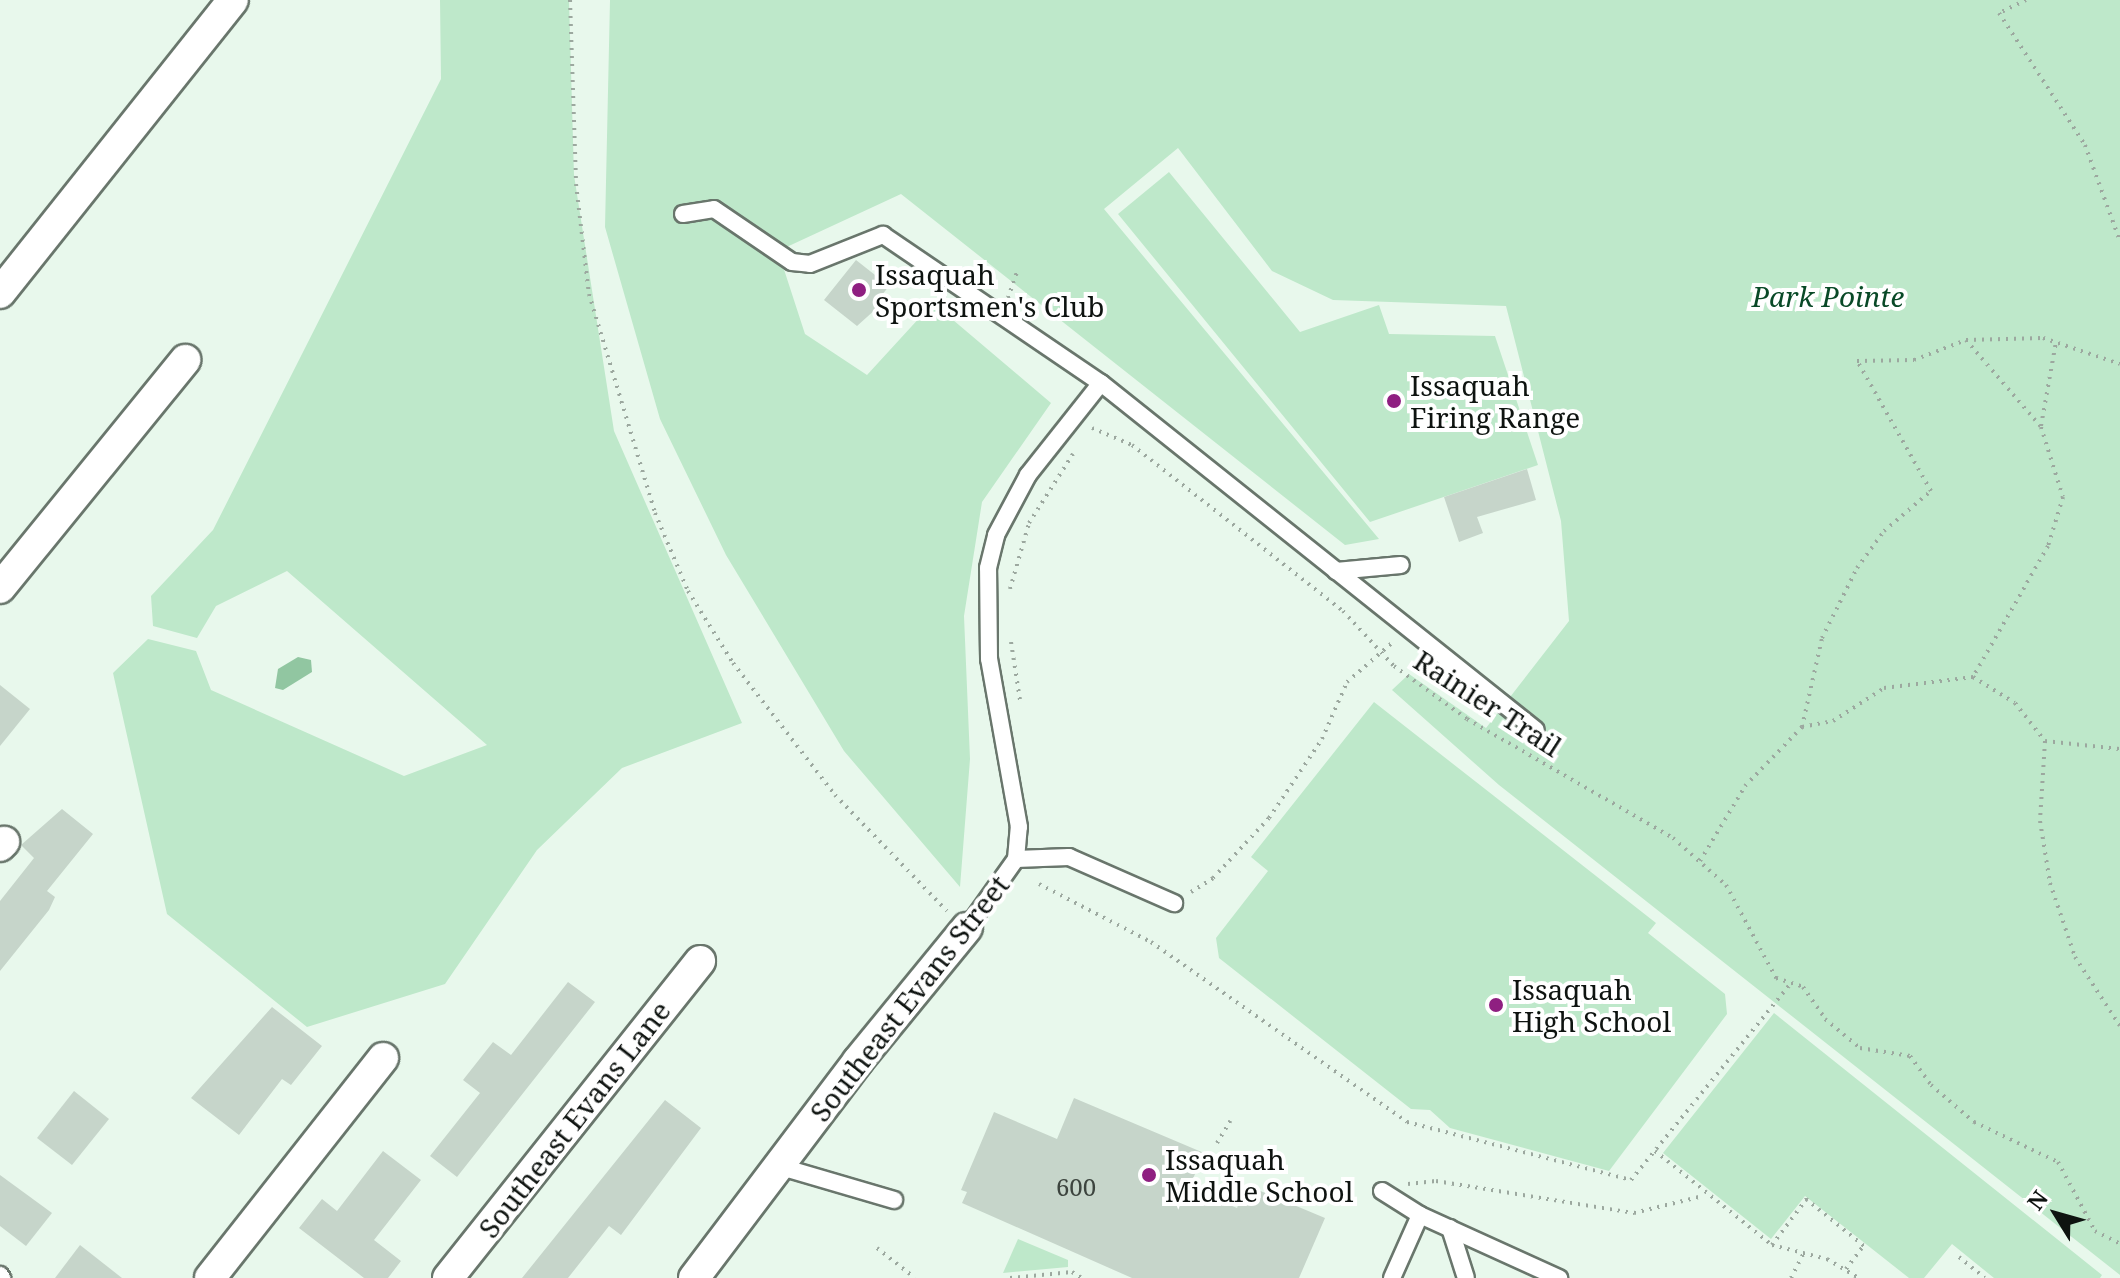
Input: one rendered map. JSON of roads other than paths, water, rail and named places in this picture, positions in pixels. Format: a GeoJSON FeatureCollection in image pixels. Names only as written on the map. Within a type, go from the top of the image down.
{"type":"FeatureCollection","features":[{"type":"Feature","properties":{"kind":"street"},"geometry":{"type":"LineString","coordinates":[[0,293],[233,0]]}},
{"type":"Feature","properties":{"kind":"street"},"geometry":{"type":"LineString","coordinates":[[0,588],[185,360]]}},
{"type":"Feature","properties":{"kind":"street","name":"Southeast Evans Street"},"geometry":{"type":"LineString","coordinates":[[694,1278],[778,1166],[967,928]]}},
{"type":"Feature","properties":{"kind":"street","name":"Southeast Evans Lane"},"geometry":{"type":"LineString","coordinates":[[448,1278],[700,961]]}},
{"type":"Feature","properties":{"kind":"street"},"geometry":{"type":"LineString","coordinates":[[210,1278],[383,1058]]}},
{"type":"Feature","properties":{"kind":"lane"},"geometry":{"type":"LineString","coordinates":[[683,214],[714,209],[792,262],[810,264],[883,235],[1101,383],[1536,730]]}},
{"type":"Feature","properties":{"kind":"lane","name":"Southeast Evans Street"},"geometry":{"type":"LineString","coordinates":[[967,928],[1016,859],[1015,790],[989,659],[988,568],[1006,510],[1101,383]]}},
{"type":"Feature","properties":{"kind":"lane"},"geometry":{"type":"LineString","coordinates":[[1336,571],[1401,565]]}},
{"type":"Feature","properties":{"kind":"lane"},"geometry":{"type":"LineString","coordinates":[[1016,859],[1069,857],[1174,903]]}},
{"type":"Feature","properties":{"kind":"lane"},"geometry":{"type":"LineString","coordinates":[[778,1166],[894,1200]]}},
{"type":"Feature","properties":{"kind":"lane"},"geometry":{"type":"LineString","coordinates":[[1382,1191],[1420,1215],[1559,1278]]}},
{"type":"Feature","properties":{"kind":"lane"},"geometry":{"type":"LineString","coordinates":[[1392,1278],[1420,1215]]}},
{"type":"Feature","properties":{"kind":"lane"},"geometry":{"type":"LineString","coordinates":[[1450,1228],[1466,1278]]}},
{"type":"Feature","properties":{"kind":"place","name":"Issaquah Sportsmen's Club"},"geometry":{"type":"Point","coordinates":[859,290]}},
{"type":"Feature","properties":{"kind":"place","name":"Issaquah Firing Range"},"geometry":{"type":"Point","coordinates":[1394,401]}},
{"type":"Feature","properties":{"kind":"place","name":"Issaquah High School"},"geometry":{"type":"Point","coordinates":[1496,1005]}},
{"type":"Feature","properties":{"kind":"place","name":"Issaquah Middle School"},"geometry":{"type":"Point","coordinates":[1149,1175]}},
{"type":"Feature","properties":{"kind":"park label","name":"Park Pointe"},"geometry":{"type":"Point","coordinates":[1828,296]}}]}
